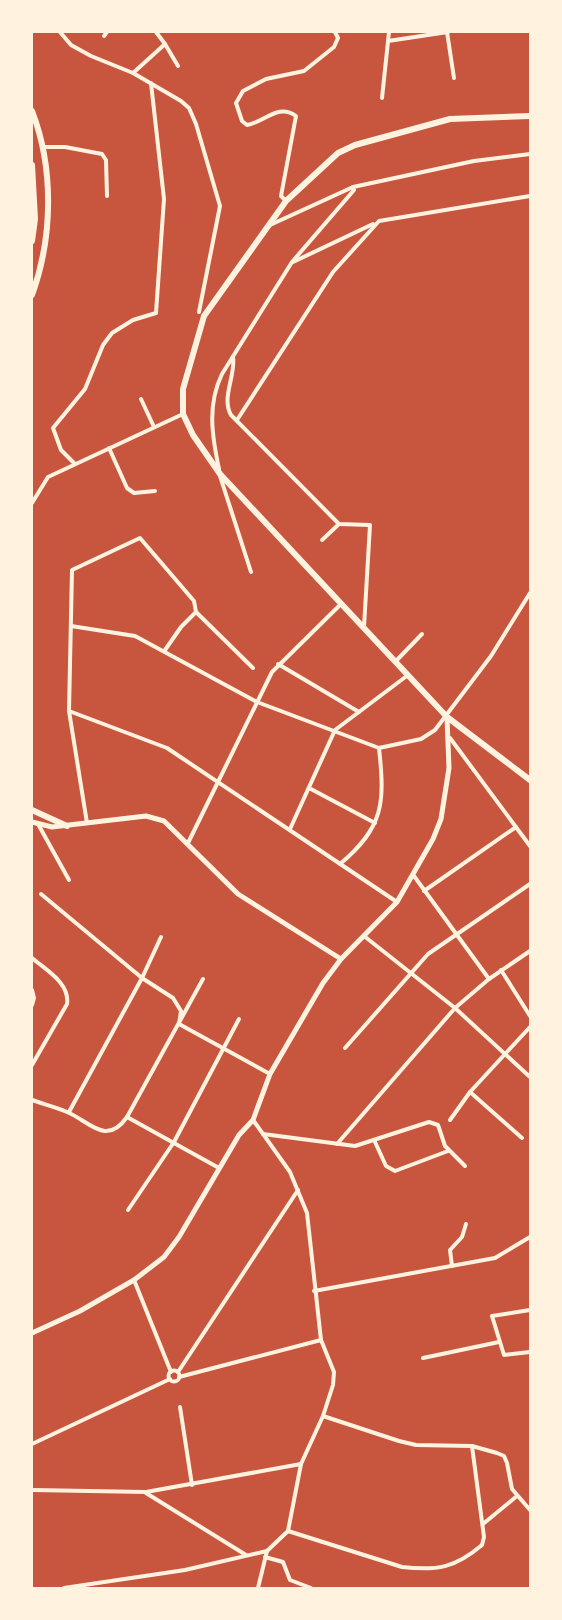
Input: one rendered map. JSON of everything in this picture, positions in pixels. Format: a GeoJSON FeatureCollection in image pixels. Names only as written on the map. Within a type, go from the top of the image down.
{"type":"FeatureCollection","features":[{"type":"Feature","properties":{"kind":"main road"},"geometry":{"type":"LineString","coordinates":[[32,111],[42,147],[47,205],[44,252],[32,295]]}},
{"type":"Feature","properties":{"kind":"main road"},"geometry":{"type":"LineString","coordinates":[[531,116],[450,119],[355,145],[338,153],[286,201],[204,316],[183,389],[183,414],[193,435],[220,474],[447,717],[531,780]]}},
{"type":"Feature","properties":{"kind":"main road"},"geometry":{"type":"LineString","coordinates":[[32,165],[35,219],[32,241]]}},
{"type":"Feature","properties":{"kind":"main road"},"geometry":{"type":"LineString","coordinates":[[32,1333],[80,1311],[119,1286],[134,1280],[164,1257],[239,1135],[253,1120],[270,1074],[323,983],[341,959],[397,902],[414,876],[441,819],[449,768],[450,738],[447,717]]}},
{"type":"Feature","properties":{"kind":"main road"},"geometry":{"type":"LineString","coordinates":[[32,810],[67,826]]}},
{"type":"Feature","properties":{"kind":"main road"},"geometry":{"type":"LineString","coordinates":[[32,822],[67,826],[146,816],[164,821],[238,894],[341,959]]}},
{"type":"Feature","properties":{"kind":"street"},"geometry":{"type":"LineString","coordinates":[[60,32],[71,45],[133,73],[189,108],[196,124],[220,206],[198,312]]}},
{"type":"Feature","properties":{"kind":"street"},"geometry":{"type":"LineString","coordinates":[[104,36],[107,32]]}},
{"type":"Feature","properties":{"kind":"street"},"geometry":{"type":"LineString","coordinates":[[156,32],[178,66]]}},
{"type":"Feature","properties":{"kind":"street"},"geometry":{"type":"LineString","coordinates":[[286,201],[281,196],[296,116],[290,112],[278,111],[247,125],[242,121],[236,103],[243,91],[266,79],[304,71],[334,47],[338,38],[335,32]]}},
{"type":"Feature","properties":{"kind":"street"},"geometry":{"type":"LineString","coordinates":[[382,98],[388,32]]}},
{"type":"Feature","properties":{"kind":"street"},"geometry":{"type":"LineString","coordinates":[[388,41],[448,32],[453,78]]}},
{"type":"Feature","properties":{"kind":"street"},"geometry":{"type":"LineString","coordinates":[[133,73],[165,44]]}},
{"type":"Feature","properties":{"kind":"street"},"geometry":{"type":"LineString","coordinates":[[74,464],[61,450],[53,429],[85,389],[103,345],[111,333],[133,320],[156,313],[164,199],[151,83]]}},
{"type":"Feature","properties":{"kind":"street"},"geometry":{"type":"LineString","coordinates":[[42,147],[65,147],[102,154],[106,160],[107,196]]}},
{"type":"Feature","properties":{"kind":"street"},"geometry":{"type":"LineString","coordinates":[[267,226],[353,187],[474,161],[531,154]]}},
{"type":"Feature","properties":{"kind":"street"},"geometry":{"type":"LineString","coordinates":[[250,572],[220,474],[211,422],[214,393],[233,356],[292,262],[354,190],[353,187]]}},
{"type":"Feature","properties":{"kind":"street"},"geometry":{"type":"LineString","coordinates":[[292,262],[379,221],[531,196]]}},
{"type":"Feature","properties":{"kind":"street"},"geometry":{"type":"LineString","coordinates":[[237,420],[333,272],[379,221]]}},
{"type":"Feature","properties":{"kind":"street"},"geometry":{"type":"LineString","coordinates":[[233,356],[234,371],[228,404],[229,411],[339,524],[370,525],[364,627]]}},
{"type":"Feature","properties":{"kind":"street"},"geometry":{"type":"LineString","coordinates":[[141,399],[154,427]]}},
{"type":"Feature","properties":{"kind":"street"},"geometry":{"type":"LineString","coordinates":[[32,503],[48,477],[183,414]]}},
{"type":"Feature","properties":{"kind":"street"},"geometry":{"type":"LineString","coordinates":[[109,448],[127,488],[134,493],[155,491]]}},
{"type":"Feature","properties":{"kind":"street"},"geometry":{"type":"LineString","coordinates":[[322,540],[339,524]]}},
{"type":"Feature","properties":{"kind":"street"},"geometry":{"type":"LineString","coordinates":[[87,824],[69,711],[72,570],[140,538],[194,601],[196,612],[253,669]]}},
{"type":"Feature","properties":{"kind":"street"},"geometry":{"type":"LineString","coordinates":[[71,626],[135,636],[165,650],[257,702],[379,748],[421,740],[435,730],[491,656],[531,593]]}},
{"type":"Feature","properties":{"kind":"street"},"geometry":{"type":"LineString","coordinates":[[188,843],[278,664],[342,603]]}},
{"type":"Feature","properties":{"kind":"street"},"geometry":{"type":"LineString","coordinates":[[165,650],[181,627],[196,612]]}},
{"type":"Feature","properties":{"kind":"street"},"geometry":{"type":"LineString","coordinates":[[396,661],[423,634]]}},
{"type":"Feature","properties":{"kind":"street"},"geometry":{"type":"LineString","coordinates":[[278,664],[359,712]]}},
{"type":"Feature","properties":{"kind":"street"},"geometry":{"type":"LineString","coordinates":[[290,829],[335,730],[408,675]]}},
{"type":"Feature","properties":{"kind":"street"},"geometry":{"type":"LineString","coordinates":[[69,711],[152,740],[290,829],[397,902]]}},
{"type":"Feature","properties":{"kind":"street"},"geometry":{"type":"LineString","coordinates":[[450,738],[531,846]]}},
{"type":"Feature","properties":{"kind":"street"},"geometry":{"type":"LineString","coordinates":[[340,864],[358,849],[375,823],[384,793],[379,748]]}},
{"type":"Feature","properties":{"kind":"street"},"geometry":{"type":"LineString","coordinates":[[309,789],[375,823]]}},
{"type":"Feature","properties":{"kind":"street"},"geometry":{"type":"LineString","coordinates":[[38,824],[69,880]]}},
{"type":"Feature","properties":{"kind":"street"},"geometry":{"type":"LineString","coordinates":[[424,891],[516,827]]}},
{"type":"Feature","properties":{"kind":"street"},"geometry":{"type":"LineString","coordinates":[[414,876],[489,979]]}},
{"type":"Feature","properties":{"kind":"street"},"geometry":{"type":"LineString","coordinates":[[345,1048],[428,954],[531,884]]}},
{"type":"Feature","properties":{"kind":"street"},"geometry":{"type":"LineString","coordinates":[[41,894],[142,978],[173,998],[181,1011],[179,1023]]}},
{"type":"Feature","properties":{"kind":"street"},"geometry":{"type":"LineString","coordinates":[[364,935],[455,1008],[531,1077]]}},
{"type":"Feature","properties":{"kind":"street"},"geometry":{"type":"LineString","coordinates":[[69,1112],[142,978],[161,937]]}},
{"type":"Feature","properties":{"kind":"street"},"geometry":{"type":"LineString","coordinates":[[337,1144],[455,1008],[501,970],[531,951]]}},
{"type":"Feature","properties":{"kind":"street"},"geometry":{"type":"LineString","coordinates":[[32,958],[65,987],[68,996],[67,1004],[32,1065]]}},
{"type":"Feature","properties":{"kind":"street"},"geometry":{"type":"LineString","coordinates":[[501,970],[531,1016]]}},
{"type":"Feature","properties":{"kind":"street"},"geometry":{"type":"LineString","coordinates":[[32,1100],[69,1112],[96,1130],[113,1129],[121,1125],[202,979]]}},
{"type":"Feature","properties":{"kind":"street"},"geometry":{"type":"LineString","coordinates":[[32,990],[34,998],[32,1005]]}},
{"type":"Feature","properties":{"kind":"street"},"geometry":{"type":"LineString","coordinates":[[128,1210],[174,1142],[239,1019]]}},
{"type":"Feature","properties":{"kind":"street"},"geometry":{"type":"LineString","coordinates":[[179,1023],[270,1074]]}},
{"type":"Feature","properties":{"kind":"street"},"geometry":{"type":"LineString","coordinates":[[450,1120],[470,1092],[531,1027]]}},
{"type":"Feature","properties":{"kind":"street"},"geometry":{"type":"LineString","coordinates":[[470,1092],[522,1138]]}},
{"type":"Feature","properties":{"kind":"street"},"geometry":{"type":"LineString","coordinates":[[127,1117],[220,1169]]}},
{"type":"Feature","properties":{"kind":"street"},"geometry":{"type":"LineString","coordinates":[[253,1120],[290,1172],[310,1225],[314,1291],[321,1340],[334,1372],[333,1385],[322,1416],[301,1464],[288,1532],[267,1551],[258,1588]]}},
{"type":"Feature","properties":{"kind":"street"},"geometry":{"type":"LineString","coordinates":[[262,1134],[355,1146],[375,1142],[429,1122],[438,1125],[448,1151],[465,1166]]}},
{"type":"Feature","properties":{"kind":"street"},"geometry":{"type":"LineString","coordinates":[[375,1142],[386,1166],[394,1172],[448,1151]]}},
{"type":"Feature","properties":{"kind":"street"},"geometry":{"type":"LineString","coordinates":[[32,1444],[170,1379],[176,1381],[178,1374],[298,1189]]}},
{"type":"Feature","properties":{"kind":"street"},"geometry":{"type":"LineString","coordinates":[[452,1266],[450,1250],[462,1237],[466,1224]]}},
{"type":"Feature","properties":{"kind":"street"},"geometry":{"type":"LineString","coordinates":[[314,1291],[495,1258],[531,1237]]}},
{"type":"Feature","properties":{"kind":"street"},"geometry":{"type":"LineString","coordinates":[[134,1280],[171,1372],[170,1379]]}},
{"type":"Feature","properties":{"kind":"street"},"geometry":{"type":"LineString","coordinates":[[531,1310],[492,1316],[504,1355],[531,1352]]}},
{"type":"Feature","properties":{"kind":"street"},"geometry":{"type":"LineString","coordinates":[[171,1372],[178,1374],[321,1340]]}},
{"type":"Feature","properties":{"kind":"street"},"geometry":{"type":"LineString","coordinates":[[423,1358],[499,1342]]}},
{"type":"Feature","properties":{"kind":"street"},"geometry":{"type":"LineString","coordinates":[[180,1407],[192,1485]]}},
{"type":"Feature","properties":{"kind":"street"},"geometry":{"type":"LineString","coordinates":[[322,1416],[408,1443],[472,1446],[504,1456],[512,1489],[531,1510]]}},
{"type":"Feature","properties":{"kind":"street"},"geometry":{"type":"LineString","coordinates":[[288,1532],[389,1564],[419,1569],[455,1565],[482,1545],[482,1524],[472,1446]]}},
{"type":"Feature","properties":{"kind":"street"},"geometry":{"type":"LineString","coordinates":[[32,1490],[146,1492],[301,1464]]}},
{"type":"Feature","properties":{"kind":"street"},"geometry":{"type":"LineString","coordinates":[[146,1492],[246,1555]]}},
{"type":"Feature","properties":{"kind":"street"},"geometry":{"type":"LineString","coordinates":[[482,1524],[517,1496]]}},
{"type":"Feature","properties":{"kind":"street"},"geometry":{"type":"LineString","coordinates":[[64,1588],[185,1570],[267,1551]]}},
{"type":"Feature","properties":{"kind":"street"},"geometry":{"type":"LineString","coordinates":[[265,1557],[283,1562],[290,1580],[311,1588]]}}]}
